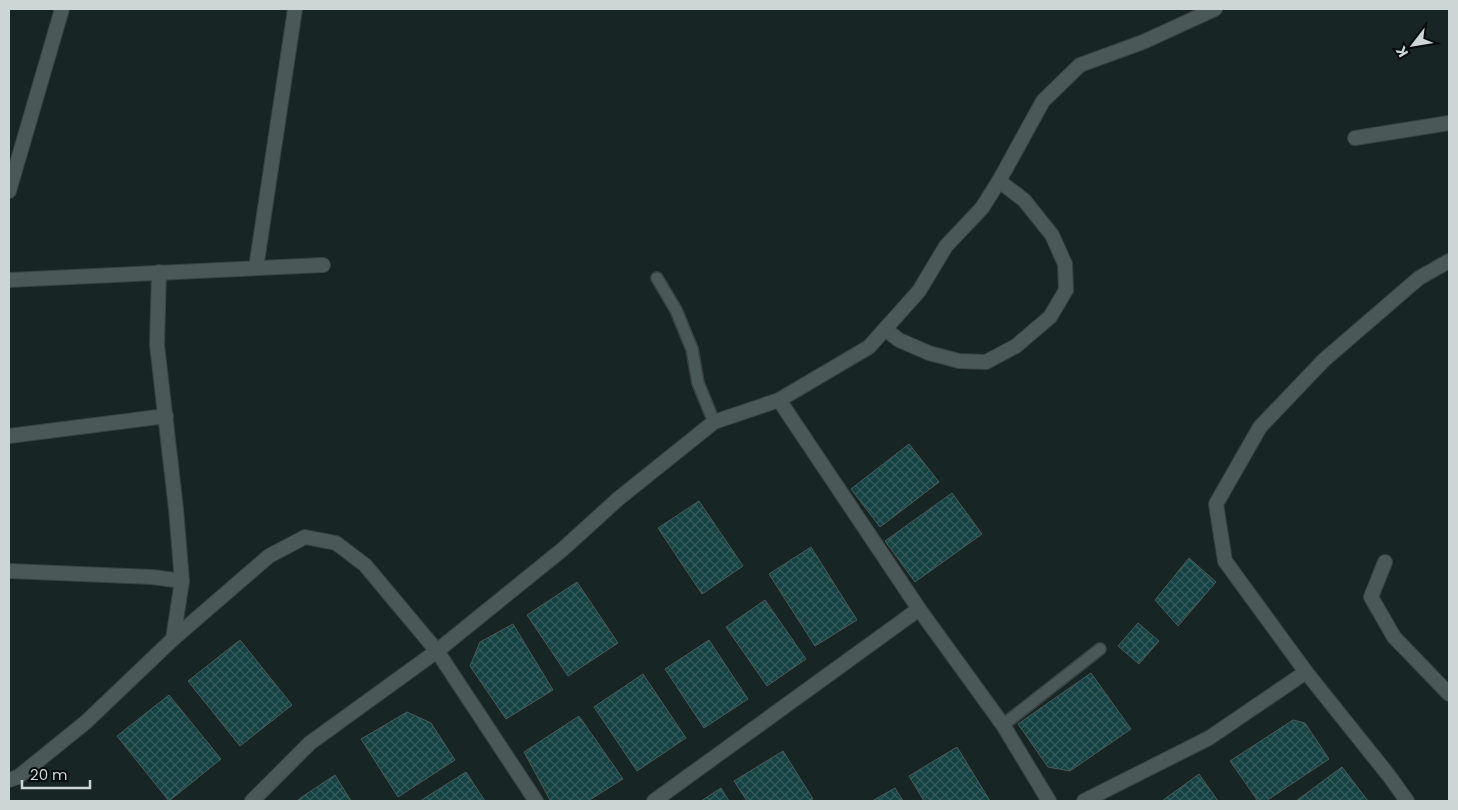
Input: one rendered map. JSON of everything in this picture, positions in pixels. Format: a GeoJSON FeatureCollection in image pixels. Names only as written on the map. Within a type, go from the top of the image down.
{"type":"FeatureCollection","features":[{"type":"Feature","properties":{"kind":"street"},"geometry":{"type":"LineString","coordinates":[[9,191],[62,9]]}},
{"type":"Feature","properties":{"kind":"street"},"geometry":{"type":"LineString","coordinates":[[256,268],[295,9]]}},
{"type":"Feature","properties":{"kind":"street"},"geometry":{"type":"LineString","coordinates":[[252,801],[310,743],[438,651],[564,549],[618,499],[714,422],[779,400],[869,347],[919,291],[946,246],[982,208],[999,181],[1042,101],[1080,65],[1143,42],[1215,9]]}},
{"type":"Feature","properties":{"kind":"street"},"geometry":{"type":"LineString","coordinates":[[1355,138],[1449,123]]}},
{"type":"Feature","properties":{"kind":"street"},"geometry":{"type":"LineString","coordinates":[[886,329],[899,340],[929,354],[959,361],[986,362],[1016,346],[1050,317],[1066,290],[1064,264],[1052,234],[1024,200],[999,181]]}},
{"type":"Feature","properties":{"kind":"street"},"geometry":{"type":"LineString","coordinates":[[1407,801],[1306,672],[1225,561],[1216,504],[1260,427],[1324,360],[1419,278],[1449,261]]}},
{"type":"Feature","properties":{"kind":"street"},"geometry":{"type":"LineString","coordinates":[[9,280],[323,265]]}},
{"type":"Feature","properties":{"kind":"street"},"geometry":{"type":"LineString","coordinates":[[159,272],[157,345],[176,509],[182,581],[173,639]]}},
{"type":"Feature","properties":{"kind":"street"},"geometry":{"type":"LineString","coordinates":[[779,400],[919,609],[1003,725],[1049,801]]}},
{"type":"Feature","properties":{"kind":"street"},"geometry":{"type":"LineString","coordinates":[[9,436],[166,416]]}},
{"type":"Feature","properties":{"kind":"street"},"geometry":{"type":"LineString","coordinates":[[9,780],[18,777],[86,722],[173,639],[269,556],[305,537],[336,543],[364,565],[438,651],[536,801]]}},
{"type":"Feature","properties":{"kind":"street"},"geometry":{"type":"LineString","coordinates":[[1385,562],[1371,597],[1394,638],[1449,694]]}},
{"type":"Feature","properties":{"kind":"street"},"geometry":{"type":"LineString","coordinates":[[9,571],[152,577],[182,581]]}},
{"type":"Feature","properties":{"kind":"street"},"geometry":{"type":"LineString","coordinates":[[654,801],[919,609]]}},
{"type":"Feature","properties":{"kind":"street"},"geometry":{"type":"LineString","coordinates":[[1084,801],[1099,798],[1209,738],[1306,672]]}},
{"type":"Feature","properties":{"kind":"lane"},"geometry":{"type":"LineString","coordinates":[[657,278],[676,310],[692,349],[698,382],[714,422]]}},
{"type":"Feature","properties":{"kind":"lane"},"geometry":{"type":"LineString","coordinates":[[1003,725],[1100,648]]}},
{"type":"Feature","properties":{"kind":"building"},"geometry":{"type":"Polygon","coordinates":[[[909,444],[939,482],[880,527],[851,489],[909,444]]]}},
{"type":"Feature","properties":{"kind":"building"},"geometry":{"type":"Polygon","coordinates":[[[952,493],[982,534],[915,582],[885,541],[952,493]]]}},
{"type":"Feature","properties":{"kind":"building"},"geometry":{"type":"Polygon","coordinates":[[[699,501],[743,566],[702,594],[658,528],[699,501]]]}},
{"type":"Feature","properties":{"kind":"building"},"geometry":{"type":"Polygon","coordinates":[[[811,547],[857,620],[815,646],[769,574],[811,547]]]}},
{"type":"Feature","properties":{"kind":"building"},"geometry":{"type":"Polygon","coordinates":[[[1189,558],[1216,582],[1178,626],[1155,600],[1189,558]]]}},
{"type":"Feature","properties":{"kind":"building"},"geometry":{"type":"Polygon","coordinates":[[[577,582],[618,643],[568,676],[527,615],[577,582]]]}},
{"type":"Feature","properties":{"kind":"building"},"geometry":{"type":"Polygon","coordinates":[[[765,600],[806,659],[767,686],[726,627],[765,600]]]}},
{"type":"Feature","properties":{"kind":"building"},"geometry":{"type":"Polygon","coordinates":[[[1138,623],[1159,641],[1139,664],[1118,646],[1138,623]]]}},
{"type":"Feature","properties":{"kind":"building"},"geometry":{"type":"Polygon","coordinates":[[[513,624],[553,690],[506,719],[470,666],[480,642],[513,624]]]}},
{"type":"Feature","properties":{"kind":"building"},"geometry":{"type":"Polygon","coordinates":[[[240,640],[292,705],[240,746],[188,681],[240,640]]]}},
{"type":"Feature","properties":{"kind":"building"},"geometry":{"type":"Polygon","coordinates":[[[709,640],[748,699],[704,728],[665,669],[709,640]]]}},
{"type":"Feature","properties":{"kind":"building"},"geometry":{"type":"Polygon","coordinates":[[[1091,673],[1131,729],[1070,771],[1048,767],[1018,724],[1091,673]]]}},
{"type":"Feature","properties":{"kind":"building"},"geometry":{"type":"Polygon","coordinates":[[[643,674],[686,738],[637,771],[594,707],[643,674]]]}},
{"type":"Feature","properties":{"kind":"building"},"geometry":{"type":"Polygon","coordinates":[[[169,695],[221,759],[169,801],[117,736],[169,695]]]}},
{"type":"Feature","properties":{"kind":"building"},"geometry":{"type":"Polygon","coordinates":[[[407,712],[431,723],[455,760],[398,797],[361,739],[407,712]]]}},
{"type":"Feature","properties":{"kind":"building"},"geometry":{"type":"Polygon","coordinates":[[[579,716],[623,779],[588,801],[550,800],[524,752],[579,716]]]}},
{"type":"Feature","properties":{"kind":"building"},"geometry":{"type":"Polygon","coordinates":[[[1293,720],[1305,723],[1329,759],[1266,801],[1258,801],[1230,761],[1293,720]]]}},
{"type":"Feature","properties":{"kind":"building"},"geometry":{"type":"Polygon","coordinates":[[[957,747],[990,801],[924,801],[909,776],[957,747]]]}},
{"type":"Feature","properties":{"kind":"building"},"geometry":{"type":"Polygon","coordinates":[[[783,751],[813,799],[809,801],[747,801],[734,781],[783,751]]]}},
{"type":"Feature","properties":{"kind":"building"},"geometry":{"type":"Polygon","coordinates":[[[1342,767],[1368,801],[1296,801],[1342,767]]]}},
{"type":"Feature","properties":{"kind":"building"},"geometry":{"type":"Polygon","coordinates":[[[466,772],[485,801],[420,801],[466,772]]]}},
{"type":"Feature","properties":{"kind":"building"},"geometry":{"type":"Polygon","coordinates":[[[1199,774],[1218,801],[1162,801],[1199,774]]]}},
{"type":"Feature","properties":{"kind":"building"},"geometry":{"type":"Polygon","coordinates":[[[335,775],[351,801],[297,801],[302,797],[335,775]]]}},
{"type":"Feature","properties":{"kind":"building"},"geometry":{"type":"Polygon","coordinates":[[[721,788],[729,801],[701,801],[721,788]]]}},
{"type":"Feature","properties":{"kind":"building"},"geometry":{"type":"Polygon","coordinates":[[[895,788],[903,801],[872,801],[895,788]]]}}]}
